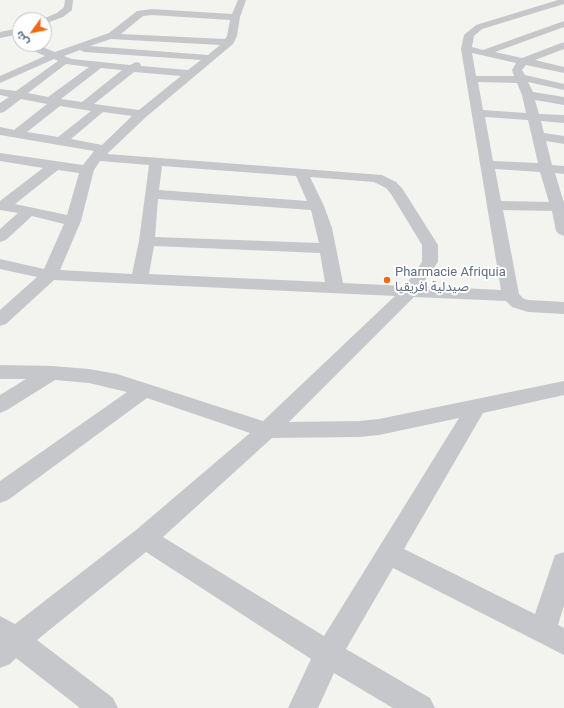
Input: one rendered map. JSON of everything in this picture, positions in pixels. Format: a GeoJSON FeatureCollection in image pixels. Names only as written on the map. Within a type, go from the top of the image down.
{"type":"FeatureCollection","features":[{"type":"Feature","properties":{"kind":"street"},"geometry":{"type":"LineString","coordinates":[[52,18],[69,8],[69,0]]}},
{"type":"Feature","properties":{"kind":"street"},"geometry":{"type":"LineString","coordinates":[[0,320],[50,275],[73,221],[87,170],[100,153],[142,114],[211,58],[231,30],[242,0]]}},
{"type":"Feature","properties":{"kind":"street"},"geometry":{"type":"LineString","coordinates":[[564,1],[479,27],[469,35],[466,48],[511,296],[518,303],[528,306],[564,308]]}},
{"type":"Feature","properties":{"kind":"street"},"geometry":{"type":"LineString","coordinates":[[539,9],[564,17]]}},
{"type":"Feature","properties":{"kind":"street"},"geometry":{"type":"LineString","coordinates":[[0,80],[53,56],[110,36],[127,24],[136,15],[146,12],[231,30]]}},
{"type":"Feature","properties":{"kind":"street"},"geometry":{"type":"LineString","coordinates":[[127,24],[142,24]]}},
{"type":"Feature","properties":{"kind":"street"},"geometry":{"type":"LineString","coordinates":[[486,52],[564,24]]}},
{"type":"Feature","properties":{"kind":"street"},"geometry":{"type":"LineString","coordinates":[[110,36],[160,39],[231,30]]}},
{"type":"Feature","properties":{"kind":"street"},"geometry":{"type":"LineString","coordinates":[[2,35],[12,33]]}},
{"type":"Feature","properties":{"kind":"street"},"geometry":{"type":"LineString","coordinates":[[2,35],[12,38]]}},
{"type":"Feature","properties":{"kind":"street"},"geometry":{"type":"LineString","coordinates":[[84,106],[133,69],[160,39]]}},
{"type":"Feature","properties":{"kind":"street"},"geometry":{"type":"LineString","coordinates":[[564,45],[524,61],[518,67],[520,78],[528,95],[532,117],[546,168],[561,207],[564,231]]}},
{"type":"Feature","properties":{"kind":"street"},"geometry":{"type":"LineString","coordinates":[[75,48],[211,58]]}},
{"type":"Feature","properties":{"kind":"street"},"geometry":{"type":"LineString","coordinates":[[466,48],[564,70]]}},
{"type":"Feature","properties":{"kind":"street"},"geometry":{"type":"LineString","coordinates":[[44,52],[64,61],[98,66],[191,74]]}},
{"type":"Feature","properties":{"kind":"street"},"geometry":{"type":"LineString","coordinates":[[0,109],[64,61]]}},
{"type":"Feature","properties":{"kind":"street"},"geometry":{"type":"LineString","coordinates":[[16,134],[98,66]]}},
{"type":"Feature","properties":{"kind":"street"},"geometry":{"type":"LineString","coordinates":[[472,79],[520,78],[564,87]]}},
{"type":"Feature","properties":{"kind":"street"},"geometry":{"type":"LineString","coordinates":[[0,92],[100,109],[142,114]]}},
{"type":"Feature","properties":{"kind":"street"},"geometry":{"type":"LineString","coordinates":[[528,95],[564,101]]}},
{"type":"Feature","properties":{"kind":"street"},"geometry":{"type":"LineString","coordinates":[[60,142],[100,109]]}},
{"type":"Feature","properties":{"kind":"street"},"geometry":{"type":"LineString","coordinates":[[477,113],[564,119]]}},
{"type":"Feature","properties":{"kind":"street"},"geometry":{"type":"LineString","coordinates":[[0,131],[60,142],[100,153],[156,161],[377,178],[387,183],[397,191],[430,245],[430,262],[410,292],[267,430],[145,538],[5,641],[103,708]]}},
{"type":"Feature","properties":{"kind":"street"},"geometry":{"type":"LineString","coordinates":[[538,136],[564,140]]}},
{"type":"Feature","properties":{"kind":"street"},"geometry":{"type":"LineString","coordinates":[[0,157],[87,170]]}},
{"type":"Feature","properties":{"kind":"street"},"geometry":{"type":"LineString","coordinates":[[139,280],[147,241],[151,194],[156,161]]}},
{"type":"Feature","properties":{"kind":"street"},"geometry":{"type":"LineString","coordinates":[[488,165],[564,170]]}},
{"type":"Feature","properties":{"kind":"street"},"geometry":{"type":"LineString","coordinates":[[2,205],[54,166]]}},
{"type":"Feature","properties":{"kind":"street"},"geometry":{"type":"LineString","coordinates":[[300,172],[317,206],[324,228],[335,288]]}},
{"type":"Feature","properties":{"kind":"street"},"geometry":{"type":"LineString","coordinates":[[151,194],[317,206]]}},
{"type":"Feature","properties":{"kind":"street"},"geometry":{"type":"LineString","coordinates":[[2,205],[73,221]]}},
{"type":"Feature","properties":{"kind":"street"},"geometry":{"type":"LineString","coordinates":[[495,205],[561,207]]}},
{"type":"Feature","properties":{"kind":"street"},"geometry":{"type":"LineString","coordinates":[[0,237],[29,210]]}},
{"type":"Feature","properties":{"kind":"street"},"geometry":{"type":"LineString","coordinates":[[147,241],[328,248]]}},
{"type":"Feature","properties":{"kind":"street"},"geometry":{"type":"LineString","coordinates":[[0,264],[50,275],[511,296]]}},
{"type":"Feature","properties":{"kind":"street"},"geometry":{"type":"LineString","coordinates":[[0,372],[52,373],[89,376],[116,381],[267,430],[359,429],[379,427],[564,388]]}},
{"type":"Feature","properties":{"kind":"street"},"geometry":{"type":"LineString","coordinates":[[0,405],[52,373]]}},
{"type":"Feature","properties":{"kind":"street"},"geometry":{"type":"LineString","coordinates":[[0,493],[144,390]]}},
{"type":"Feature","properties":{"kind":"street"},"geometry":{"type":"LineString","coordinates":[[303,708],[328,654],[476,407]]}},
{"type":"Feature","properties":{"kind":"street"},"geometry":{"type":"LineString","coordinates":[[145,538],[328,654],[420,708]]}},
{"type":"Feature","properties":{"kind":"street"},"geometry":{"type":"LineString","coordinates":[[388,552],[553,636],[564,563]]}},
{"type":"Feature","properties":{"kind":"place","name":"Pharmacie Afriquia صيدلية افريقيا"},"geometry":{"type":"Point","coordinates":[387,280]}}]}
